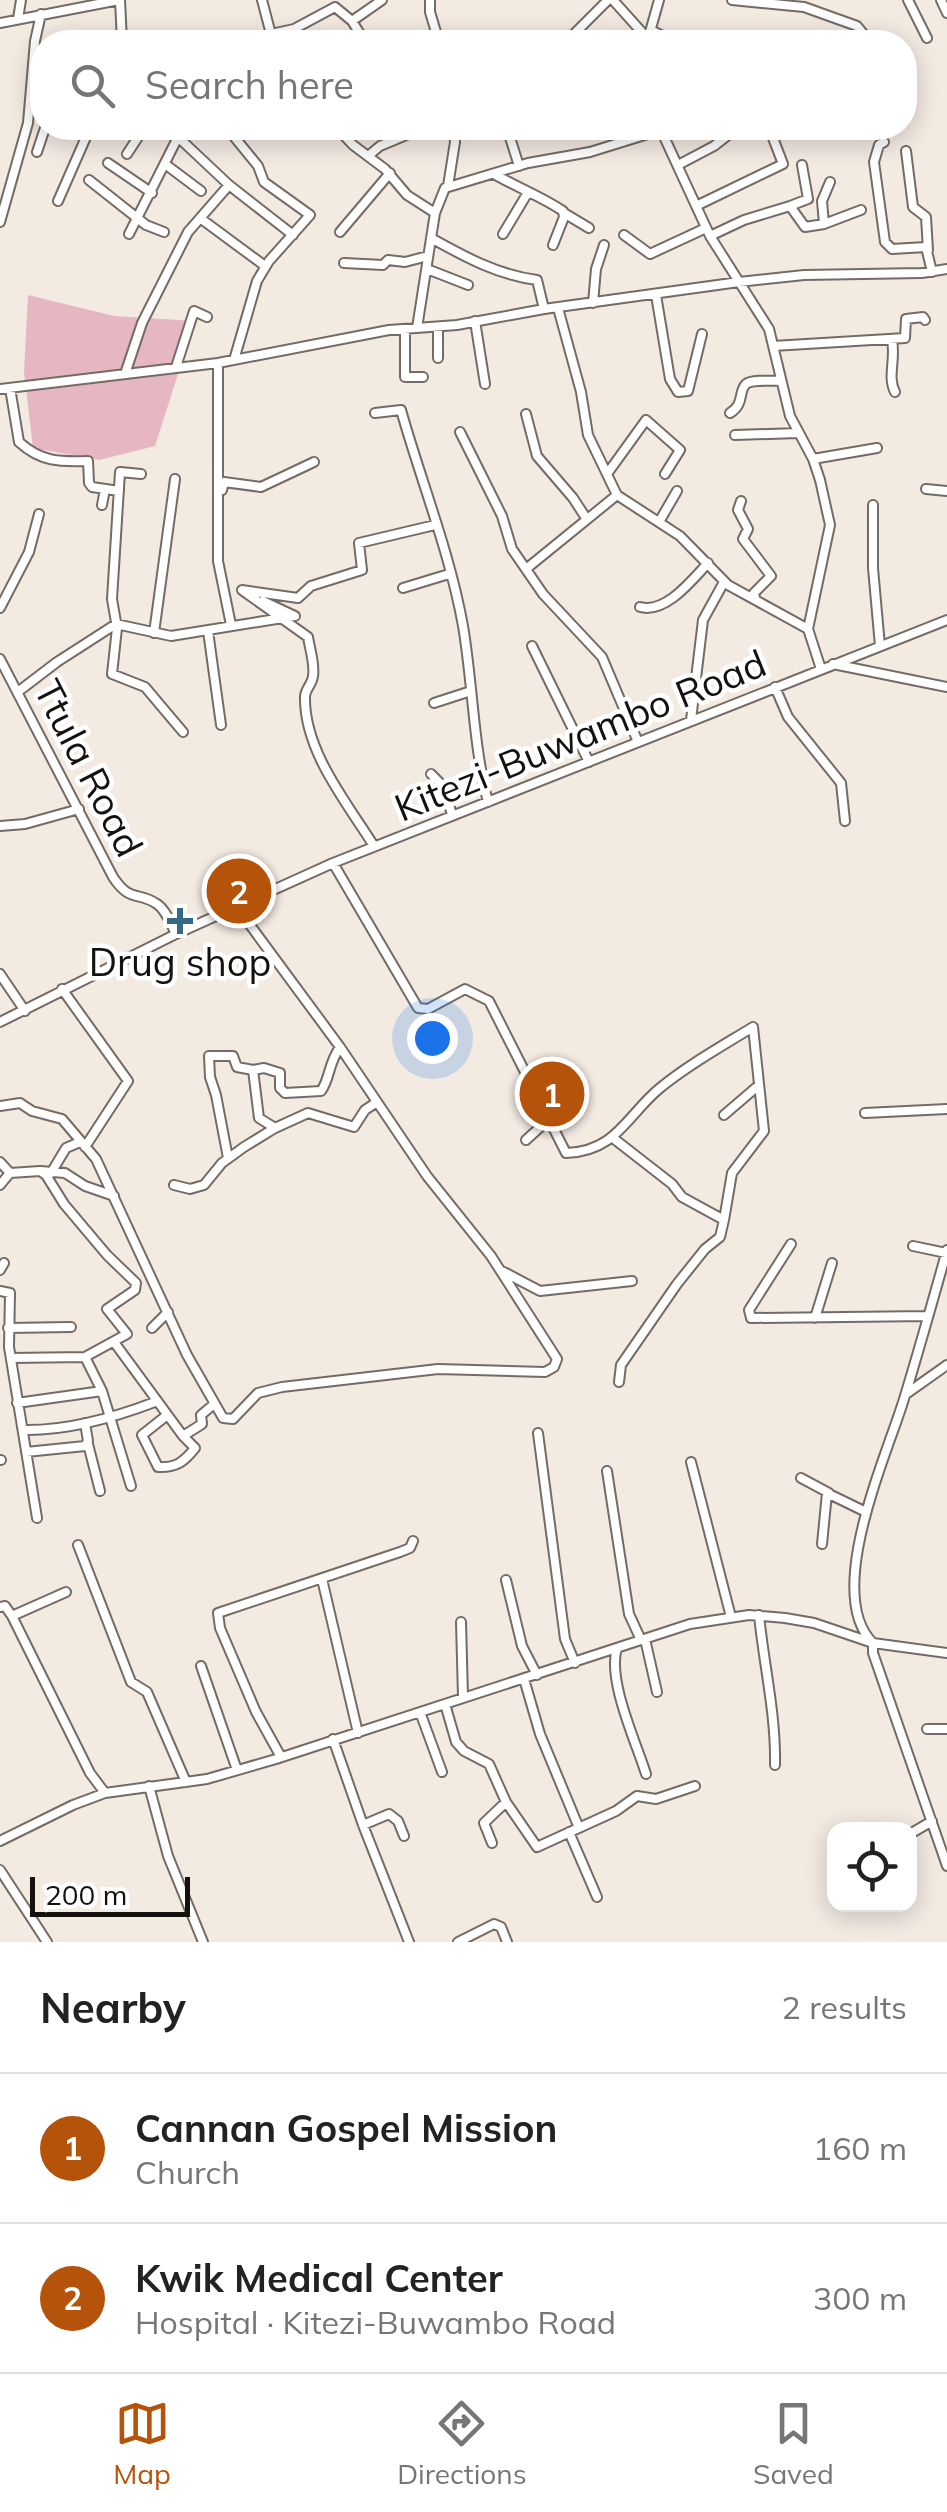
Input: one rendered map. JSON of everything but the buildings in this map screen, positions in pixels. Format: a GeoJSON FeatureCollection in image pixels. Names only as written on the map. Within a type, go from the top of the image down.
{"type":"FeatureCollection","features":[{"type":"Feature","properties":{"kind":"street"},"geometry":{"type":"LineString","coordinates":[[18,19],[21,0]]}},
{"type":"Feature","properties":{"kind":"street"},"geometry":{"type":"LineString","coordinates":[[0,23],[117,0],[121,30]]}},
{"type":"Feature","properties":{"kind":"street"},"geometry":{"type":"LineString","coordinates":[[262,0],[270,30]]}},
{"type":"Feature","properties":{"kind":"street"},"geometry":{"type":"LineString","coordinates":[[352,21],[382,0]]}},
{"type":"Feature","properties":{"kind":"street"},"geometry":{"type":"LineString","coordinates":[[430,0],[436,30]]}},
{"type":"Feature","properties":{"kind":"street"},"geometry":{"type":"LineString","coordinates":[[579,30],[610,0],[642,30]]}},
{"type":"Feature","properties":{"kind":"street"},"geometry":{"type":"LineString","coordinates":[[651,30],[660,0]]}},
{"type":"Feature","properties":{"kind":"street"},"geometry":{"type":"LineString","coordinates":[[732,0],[804,6],[860,30]]}},
{"type":"Feature","properties":{"kind":"street"},"geometry":{"type":"LineString","coordinates":[[908,0],[927,38]]}},
{"type":"Feature","properties":{"kind":"street"},"geometry":{"type":"LineString","coordinates":[[941,0],[947,13]]}},
{"type":"Feature","properties":{"kind":"street"},"geometry":{"type":"LineString","coordinates":[[292,30],[335,7],[358,30]]}},
{"type":"Feature","properties":{"kind":"street"},"geometry":{"type":"LineString","coordinates":[[38,30],[42,14]]}},
{"type":"Feature","properties":{"kind":"street"},"geometry":{"type":"LineString","coordinates":[[0,222],[30,116]]}},
{"type":"Feature","properties":{"kind":"street"},"geometry":{"type":"LineString","coordinates":[[37,152],[42,140]]}},
{"type":"Feature","properties":{"kind":"street"},"geometry":{"type":"LineString","coordinates":[[58,200],[85,140]]}},
{"type":"Feature","properties":{"kind":"street"},"geometry":{"type":"LineString","coordinates":[[127,154],[136,140]]}},
{"type":"Feature","properties":{"kind":"street"},"geometry":{"type":"LineString","coordinates":[[129,234],[152,193],[173,140]]}},
{"type":"Feature","properties":{"kind":"street"},"geometry":{"type":"LineString","coordinates":[[186,140],[229,185],[293,235]]}},
{"type":"Feature","properties":{"kind":"street"},"geometry":{"type":"LineString","coordinates":[[234,360],[257,281],[265,266],[308,218],[308,212],[264,182],[258,166],[237,140]]}},
{"type":"Feature","properties":{"kind":"street"},"geometry":{"type":"LineString","coordinates":[[350,140],[390,173],[408,196],[434,213]]}},
{"type":"Feature","properties":{"kind":"street"},"geometry":{"type":"LineString","coordinates":[[368,156],[394,140]]}},
{"type":"Feature","properties":{"kind":"street"},"geometry":{"type":"LineString","coordinates":[[418,328],[434,213],[448,186],[455,140]]}},
{"type":"Feature","properties":{"kind":"street"},"geometry":{"type":"LineString","coordinates":[[511,140],[519,166]]}},
{"type":"Feature","properties":{"kind":"street"},"geometry":{"type":"LineString","coordinates":[[448,186],[627,140]]}},
{"type":"Feature","properties":{"kind":"street"},"geometry":{"type":"LineString","coordinates":[[666,140],[708,232],[766,322],[798,433],[813,459],[830,524],[808,628],[820,669]]}},
{"type":"Feature","properties":{"kind":"street"},"geometry":{"type":"LineString","coordinates":[[678,165],[722,140]]}},
{"type":"Feature","properties":{"kind":"street"},"geometry":{"type":"LineString","coordinates":[[696,206],[783,164],[774,140]]}},
{"type":"Feature","properties":{"kind":"street"},"geometry":{"type":"LineString","coordinates":[[884,142],[878,145],[874,162],[886,242],[892,249],[926,247],[928,252]]}},
{"type":"Feature","properties":{"kind":"street"},"geometry":{"type":"LineString","coordinates":[[906,152],[913,207],[926,217],[932,272]]}},
{"type":"Feature","properties":{"kind":"street"},"geometry":{"type":"LineString","coordinates":[[108,163],[152,193]]}},
{"type":"Feature","properties":{"kind":"street"},"geometry":{"type":"LineString","coordinates":[[164,164],[200,192]]}},
{"type":"Feature","properties":{"kind":"street"},"geometry":{"type":"LineString","coordinates":[[624,235],[650,254],[790,206],[808,199],[802,166]]}},
{"type":"Feature","properties":{"kind":"street"},"geometry":{"type":"LineString","coordinates":[[340,232],[390,173]]}},
{"type":"Feature","properties":{"kind":"street"},"geometry":{"type":"LineString","coordinates":[[494,174],[528,194],[540,195],[589,228]]}},
{"type":"Feature","properties":{"kind":"street"},"geometry":{"type":"LineString","coordinates":[[89,180],[146,225],[164,232]]}},
{"type":"Feature","properties":{"kind":"street"},"geometry":{"type":"LineString","coordinates":[[824,224],[822,201],[830,182]]}},
{"type":"Feature","properties":{"kind":"street"},"geometry":{"type":"LineString","coordinates":[[125,374],[152,301],[188,232],[229,185]]}},
{"type":"Feature","properties":{"kind":"street"},"geometry":{"type":"LineString","coordinates":[[503,234],[528,194]]}},
{"type":"Feature","properties":{"kind":"street"},"geometry":{"type":"LineString","coordinates":[[790,206],[803,226],[824,224],[861,210]]}},
{"type":"Feature","properties":{"kind":"street"},"geometry":{"type":"LineString","coordinates":[[553,245],[564,212]]}},
{"type":"Feature","properties":{"kind":"street"},"geometry":{"type":"LineString","coordinates":[[200,218],[265,266]]}},
{"type":"Feature","properties":{"kind":"street"},"geometry":{"type":"LineString","coordinates":[[432,238],[505,274],[537,280],[544,308]]}},
{"type":"Feature","properties":{"kind":"street"},"geometry":{"type":"LineString","coordinates":[[593,303],[596,269],[604,244]]}},
{"type":"Feature","properties":{"kind":"street"},"geometry":{"type":"LineString","coordinates":[[344,263],[384,265],[390,260],[405,262],[428,256]]}},
{"type":"Feature","properties":{"kind":"street"},"geometry":{"type":"LineString","coordinates":[[119,491],[89,483],[88,461],[48,461],[19,442],[5,389],[218,363],[406,329],[738,282],[947,268]]}},
{"type":"Feature","properties":{"kind":"street"},"geometry":{"type":"LineString","coordinates":[[426,269],[468,286]]}},
{"type":"Feature","properties":{"kind":"street"},"geometry":{"type":"LineString","coordinates":[[656,295],[670,379],[678,392],[688,391],[692,382],[702,334]]}},
{"type":"Feature","properties":{"kind":"street"},"geometry":{"type":"LineString","coordinates":[[558,308],[581,392],[588,435],[617,495],[680,536],[724,582],[808,628]]}},
{"type":"Feature","properties":{"kind":"street"},"geometry":{"type":"LineString","coordinates":[[176,367],[194,311],[208,317]]}},
{"type":"Feature","properties":{"kind":"street"},"geometry":{"type":"LineString","coordinates":[[773,346],[906,338],[906,319],[923,316],[925,320]]}},
{"type":"Feature","properties":{"kind":"street"},"geometry":{"type":"LineString","coordinates":[[475,321],[485,384]]}},
{"type":"Feature","properties":{"kind":"street"},"geometry":{"type":"LineString","coordinates":[[438,327],[438,358]]}},
{"type":"Feature","properties":{"kind":"street"},"geometry":{"type":"LineString","coordinates":[[406,329],[405,377],[424,377]]}},
{"type":"Feature","properties":{"kind":"street"},"geometry":{"type":"LineString","coordinates":[[892,340],[895,362],[890,378],[895,392]]}},
{"type":"Feature","properties":{"kind":"street"},"geometry":{"type":"LineString","coordinates":[[218,363],[219,575],[231,625]]}},
{"type":"Feature","properties":{"kind":"street"},"geometry":{"type":"LineString","coordinates":[[730,413],[739,406],[748,382],[781,380]]}},
{"type":"Feature","properties":{"kind":"street"},"geometry":{"type":"LineString","coordinates":[[375,414],[400,410],[435,524],[463,625],[476,754],[488,802]]}},
{"type":"Feature","properties":{"kind":"street"},"geometry":{"type":"LineString","coordinates":[[526,414],[537,456],[586,518]]}},
{"type":"Feature","properties":{"kind":"street"},"geometry":{"type":"LineString","coordinates":[[607,474],[646,420],[680,450],[665,474]]}},
{"type":"Feature","properties":{"kind":"street"},"geometry":{"type":"LineString","coordinates":[[460,432],[502,516],[508,542],[544,594],[602,657],[638,742]]}},
{"type":"Feature","properties":{"kind":"street"},"geometry":{"type":"LineString","coordinates":[[735,435],[798,433]]}},
{"type":"Feature","properties":{"kind":"street"},"geometry":{"type":"LineString","coordinates":[[813,459],[877,448]]}},
{"type":"Feature","properties":{"kind":"street"},"geometry":{"type":"LineString","coordinates":[[218,510],[224,482],[261,487],[314,462]]}},
{"type":"Feature","properties":{"kind":"street"},"geometry":{"type":"LineString","coordinates":[[141,474],[120,472],[112,599],[116,624],[113,676],[145,687],[184,732]]}},
{"type":"Feature","properties":{"kind":"street"},"geometry":{"type":"LineString","coordinates":[[154,633],[175,478]]}},
{"type":"Feature","properties":{"kind":"street"},"geometry":{"type":"LineString","coordinates":[[102,506],[106,489]]}},
{"type":"Feature","properties":{"kind":"street"},"geometry":{"type":"LineString","coordinates":[[926,490],[947,491]]}},
{"type":"Feature","properties":{"kind":"street"},"geometry":{"type":"LineString","coordinates":[[659,522],[678,491]]}},
{"type":"Feature","properties":{"kind":"street"},"geometry":{"type":"LineString","coordinates":[[526,569],[617,495]]}},
{"type":"Feature","properties":{"kind":"street"},"geometry":{"type":"LineString","coordinates":[[741,501],[738,510],[748,529],[743,540],[770,576],[754,598]]}},
{"type":"Feature","properties":{"kind":"street"},"geometry":{"type":"LineString","coordinates":[[873,505],[873,568],[880,646]]}},
{"type":"Feature","properties":{"kind":"street"},"geometry":{"type":"LineString","coordinates":[[0,608],[29,552],[39,514]]}},
{"type":"Feature","properties":{"kind":"street"},"geometry":{"type":"LineString","coordinates":[[242,590],[298,598],[311,586],[362,570],[359,543],[435,524]]}},
{"type":"Feature","properties":{"kind":"street"},"geometry":{"type":"LineString","coordinates":[[640,607],[652,609],[675,596],[708,564]]}},
{"type":"Feature","properties":{"kind":"street"},"geometry":{"type":"LineString","coordinates":[[403,588],[449,574]]}},
{"type":"Feature","properties":{"kind":"street"},"geometry":{"type":"LineString","coordinates":[[691,720],[703,620],[724,582]]}},
{"type":"Feature","properties":{"kind":"street"},"geometry":{"type":"LineString","coordinates":[[19,692],[116,624],[171,636],[295,616],[242,590]]}},
{"type":"Feature","properties":{"kind":"street"},"geometry":{"type":"LineString","coordinates":[[242,590],[308,637],[314,670],[305,698],[315,744],[374,846]]}},
{"type":"Feature","properties":{"kind":"street","name":"Kitezi-Buwambo Road"},"geometry":{"type":"LineString","coordinates":[[0,1022],[176,934],[332,863],[947,620]]}},
{"type":"Feature","properties":{"kind":"street"},"geometry":{"type":"LineString","coordinates":[[208,631],[221,725]]}},
{"type":"Feature","properties":{"kind":"street"},"geometry":{"type":"LineString","coordinates":[[532,646],[589,762]]}},
{"type":"Feature","properties":{"kind":"street","name":"Ttula Road"},"geometry":{"type":"LineString","coordinates":[[0,659],[120,888],[156,903],[176,934]]}},
{"type":"Feature","properties":{"kind":"street"},"geometry":{"type":"LineString","coordinates":[[833,664],[947,687]]}},
{"type":"Feature","properties":{"kind":"street"},"geometry":{"type":"LineString","coordinates":[[775,686],[788,717],[841,783],[845,821]]}},
{"type":"Feature","properties":{"kind":"street"},"geometry":{"type":"LineString","coordinates":[[434,704],[470,690]]}},
{"type":"Feature","properties":{"kind":"street"},"geometry":{"type":"LineString","coordinates":[[431,774],[444,787],[452,815]]}},
{"type":"Feature","properties":{"kind":"street"},"geometry":{"type":"LineString","coordinates":[[0,826],[25,824],[80,809]]}},
{"type":"Feature","properties":{"kind":"street"},"geometry":{"type":"LineString","coordinates":[[332,863],[416,1006],[428,1009],[462,990],[484,998],[492,1006],[566,1154],[613,1138],[662,1086],[752,1027],[764,1132],[732,1173],[720,1237],[677,1284],[621,1365],[619,1382]]}},
{"type":"Feature","properties":{"kind":"street"},"geometry":{"type":"LineString","coordinates":[[0,1106],[20,1103],[32,1111],[62,1119],[100,1166],[213,1405],[227,1420],[258,1393],[282,1386],[438,1369],[551,1370],[557,1359],[500,1270],[427,1176],[340,1046],[236,906]]}},
{"type":"Feature","properties":{"kind":"street"},"geometry":{"type":"LineString","coordinates":[[0,974],[25,1011]]}},
{"type":"Feature","properties":{"kind":"street"},"geometry":{"type":"LineString","coordinates":[[52,1172],[66,1148],[82,1144],[128,1081],[62,989]]}},
{"type":"Feature","properties":{"kind":"street"},"geometry":{"type":"LineString","coordinates":[[228,1158],[208,1059],[226,1054],[233,1056],[237,1067],[280,1073],[280,1088],[285,1093],[322,1091],[328,1065],[340,1046]]}},
{"type":"Feature","properties":{"kind":"street"},"geometry":{"type":"LineString","coordinates":[[252,1070],[258,1118],[274,1128]]}},
{"type":"Feature","properties":{"kind":"street"},"geometry":{"type":"LineString","coordinates":[[531,1088],[563,1078]]}},
{"type":"Feature","properties":{"kind":"street"},"geometry":{"type":"LineString","coordinates":[[724,1116],[759,1085]]}},
{"type":"Feature","properties":{"kind":"street"},"geometry":{"type":"LineString","coordinates":[[174,1185],[190,1189],[204,1185],[228,1158],[274,1128],[312,1113],[354,1127],[377,1102]]}},
{"type":"Feature","properties":{"kind":"street"},"geometry":{"type":"LineString","coordinates":[[865,1113],[947,1109]]}},
{"type":"Feature","properties":{"kind":"street"},"geometry":{"type":"LineString","coordinates":[[526,1140],[548,1120]]}},
{"type":"Feature","properties":{"kind":"street"},"geometry":{"type":"LineString","coordinates":[[613,1138],[672,1184],[682,1198],[724,1220]]}},
{"type":"Feature","properties":{"kind":"street"},"geometry":{"type":"LineString","coordinates":[[0,1162],[10,1173]]}},
{"type":"Feature","properties":{"kind":"street"},"geometry":{"type":"LineString","coordinates":[[11,1358],[86,1357],[114,1342],[126,1332],[108,1309],[135,1290],[136,1282],[100,1247],[40,1171]]}},
{"type":"Feature","properties":{"kind":"street"},"geometry":{"type":"LineString","coordinates":[[0,1185],[10,1173],[65,1173],[85,1186],[114,1196]]}},
{"type":"Feature","properties":{"kind":"street"},"geometry":{"type":"LineString","coordinates":[[792,1244],[749,1310],[754,1319],[928,1316]]}},
{"type":"Feature","properties":{"kind":"street"},"geometry":{"type":"LineString","coordinates":[[913,1246],[947,1252],[944,1277],[864,1512],[856,1582],[861,1626],[872,1643],[947,1866]]}},
{"type":"Feature","properties":{"kind":"street"},"geometry":{"type":"LineString","coordinates":[[816,1318],[832,1264]]}},
{"type":"Feature","properties":{"kind":"street"},"geometry":{"type":"LineString","coordinates":[[500,1270],[540,1291],[632,1281]]}},
{"type":"Feature","properties":{"kind":"street"},"geometry":{"type":"LineString","coordinates":[[0,1291],[10,1293],[11,1358],[37,1518]]}},
{"type":"Feature","properties":{"kind":"street"},"geometry":{"type":"LineString","coordinates":[[152,1328],[168,1312]]}},
{"type":"Feature","properties":{"kind":"street"},"geometry":{"type":"LineString","coordinates":[[8,1328],[71,1327]]}},
{"type":"Feature","properties":{"kind":"street"},"geometry":{"type":"LineString","coordinates":[[114,1342],[155,1402],[194,1448],[173,1468],[158,1467],[142,1435],[166,1416]]}},
{"type":"Feature","properties":{"kind":"street"},"geometry":{"type":"LineString","coordinates":[[86,1357],[102,1391],[131,1486]]}},
{"type":"Feature","properties":{"kind":"street"},"geometry":{"type":"LineString","coordinates":[[906,1394],[947,1365]]}},
{"type":"Feature","properties":{"kind":"street"},"geometry":{"type":"LineString","coordinates":[[18,1403],[102,1391]]}},
{"type":"Feature","properties":{"kind":"street"},"geometry":{"type":"LineString","coordinates":[[22,1430],[111,1418],[155,1402]]}},
{"type":"Feature","properties":{"kind":"street"},"geometry":{"type":"LineString","coordinates":[[183,1436],[202,1424],[201,1415],[213,1405]]}},
{"type":"Feature","properties":{"kind":"street"},"geometry":{"type":"LineString","coordinates":[[85,1423],[100,1491]]}},
{"type":"Feature","properties":{"kind":"street"},"geometry":{"type":"LineString","coordinates":[[538,1434],[565,1639],[574,1663]]}},
{"type":"Feature","properties":{"kind":"street"},"geometry":{"type":"LineString","coordinates":[[26,1452],[88,1444]]}},
{"type":"Feature","properties":{"kind":"street"},"geometry":{"type":"LineString","coordinates":[[691,1462],[730,1617]]}},
{"type":"Feature","properties":{"kind":"street"},"geometry":{"type":"LineString","coordinates":[[607,1470],[629,1614],[643,1640],[657,1692]]}},
{"type":"Feature","properties":{"kind":"street"},"geometry":{"type":"LineString","coordinates":[[800,1478],[864,1512]]}},
{"type":"Feature","properties":{"kind":"street"},"geometry":{"type":"LineString","coordinates":[[822,1544],[828,1493]]}},
{"type":"Feature","properties":{"kind":"street"},"geometry":{"type":"LineString","coordinates":[[280,1757],[256,1712],[218,1613],[400,1552],[410,1548],[413,1541]]}},
{"type":"Feature","properties":{"kind":"street"},"geometry":{"type":"LineString","coordinates":[[78,1544],[130,1682],[148,1692],[186,1782]]}},
{"type":"Feature","properties":{"kind":"street"},"geometry":{"type":"LineString","coordinates":[[322,1579],[358,1733]]}},
{"type":"Feature","properties":{"kind":"street"},"geometry":{"type":"LineString","coordinates":[[506,1580],[522,1646],[537,1674]]}},
{"type":"Feature","properties":{"kind":"street"},"geometry":{"type":"LineString","coordinates":[[12,1616],[66,1592]]}},
{"type":"Feature","properties":{"kind":"street"},"geometry":{"type":"LineString","coordinates":[[0,1608],[5,1606],[12,1616],[90,1773],[105,1794]]}},
{"type":"Feature","properties":{"kind":"street"},"geometry":{"type":"LineString","coordinates":[[759,1616],[776,1729],[775,1765]]}},
{"type":"Feature","properties":{"kind":"street"},"geometry":{"type":"LineString","coordinates":[[0,1841],[73,1805],[105,1794],[237,1770],[690,1624],[759,1616],[814,1624],[872,1643],[947,1653]]}},
{"type":"Feature","properties":{"kind":"street"},"geometry":{"type":"LineString","coordinates":[[461,1622],[463,1697]]}},
{"type":"Feature","properties":{"kind":"street"},"geometry":{"type":"LineString","coordinates":[[617,1648],[614,1656],[619,1690],[646,1774]]}},
{"type":"Feature","properties":{"kind":"street"},"geometry":{"type":"LineString","coordinates":[[201,1666],[237,1770]]}},
{"type":"Feature","properties":{"kind":"street"},"geometry":{"type":"LineString","coordinates":[[524,1679],[597,1897]]}},
{"type":"Feature","properties":{"kind":"street"},"geometry":{"type":"LineString","coordinates":[[445,1704],[456,1742],[488,1764],[506,1802],[538,1847],[616,1811],[637,1796],[656,1798],[695,1786]]}},
{"type":"Feature","properties":{"kind":"street"},"geometry":{"type":"LineString","coordinates":[[420,1712],[442,1772]]}},
{"type":"Feature","properties":{"kind":"street"},"geometry":{"type":"LineString","coordinates":[[927,1729],[947,1729]]}},
{"type":"Feature","properties":{"kind":"street"},"geometry":{"type":"LineString","coordinates":[[333,1739],[409,1942]]}},
{"type":"Feature","properties":{"kind":"street"},"geometry":{"type":"LineString","coordinates":[[149,1786],[168,1856],[203,1942]]}},
{"type":"Feature","properties":{"kind":"street"},"geometry":{"type":"LineString","coordinates":[[492,1843],[484,1822],[506,1802]]}},
{"type":"Feature","properties":{"kind":"street"},"geometry":{"type":"LineString","coordinates":[[363,1826],[389,1814],[404,1836]]}},
{"type":"Feature","properties":{"kind":"street"},"geometry":{"type":"LineString","coordinates":[[917,1830],[932,1821]]}},
{"type":"Feature","properties":{"kind":"street"},"geometry":{"type":"LineString","coordinates":[[0,1870],[47,1942]]}},
{"type":"Feature","properties":{"kind":"street"},"geometry":{"type":"LineString","coordinates":[[458,1942],[494,1924],[502,1927],[508,1942]]}},
{"type":"Feature","properties":{"kind":"shaded area"},"geometry":{"type":"Polygon","coordinates":[[[28,295],[114,316],[195,321],[155,446],[99,460],[33,448],[24,372],[28,295]]]}},
{"type":"Feature","properties":{"kind":"place","name":"Kwik Medical Center"},"geometry":{"type":"Point","coordinates":[239,891]}},
{"type":"Feature","properties":{"kind":"place","name":"Drug shop"},"geometry":{"type":"Point","coordinates":[180,921]}},
{"type":"Feature","properties":{"kind":"place","name":"Cannan Gospel Mission"},"geometry":{"type":"Point","coordinates":[552,1094]}}]}
